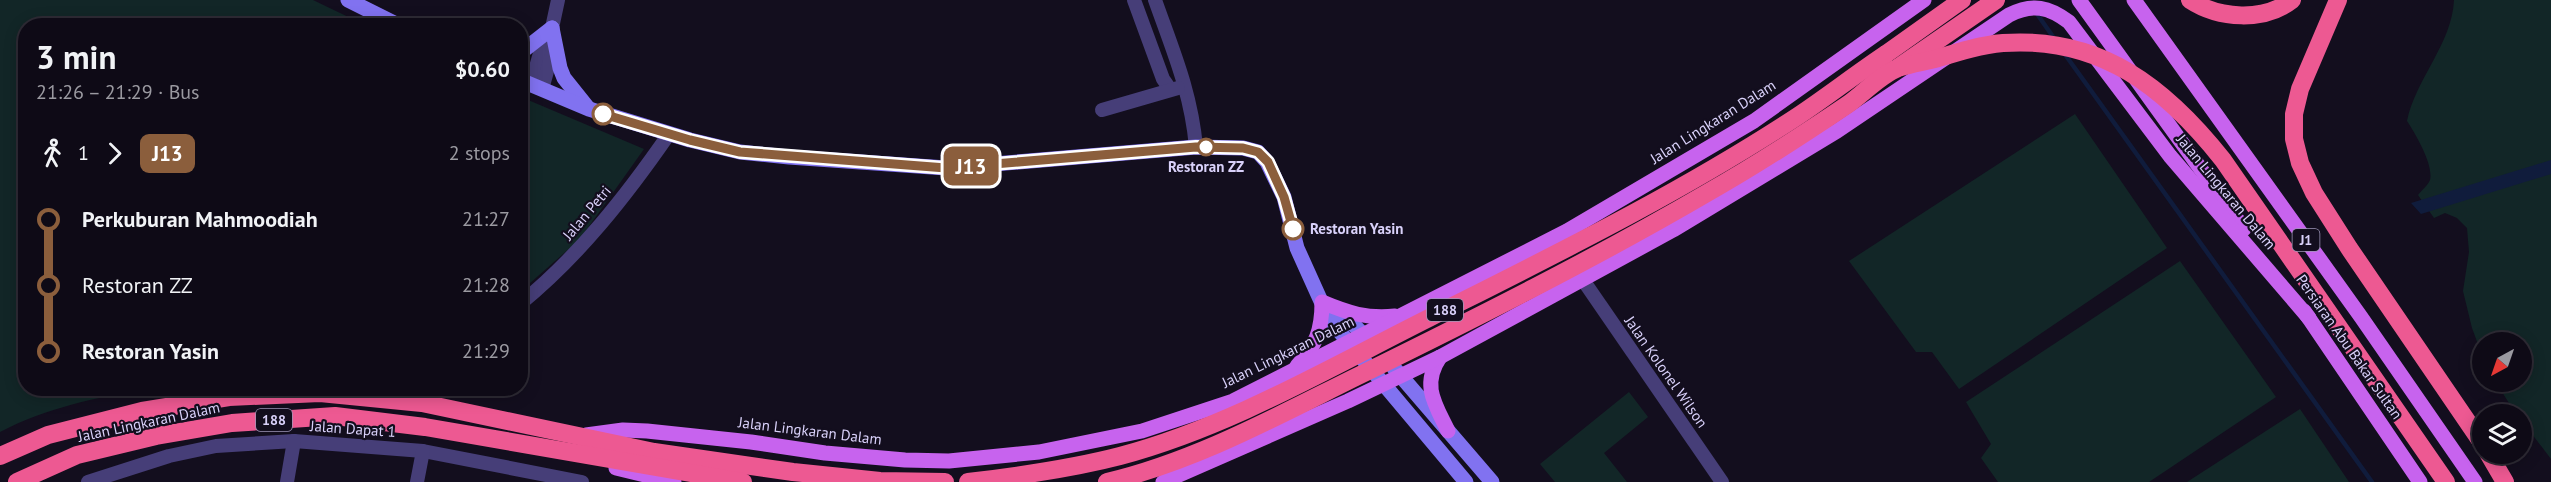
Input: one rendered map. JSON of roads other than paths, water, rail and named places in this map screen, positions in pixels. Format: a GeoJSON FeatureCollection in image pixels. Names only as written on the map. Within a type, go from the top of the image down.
{"type":"FeatureCollection","features":[{"type":"Feature","properties":{"kind":"highway"},"geometry":{"type":"LineString","coordinates":[[1891,61],[1962,0]]}},
{"type":"Feature","properties":{"kind":"highway"},"geometry":{"type":"LineString","coordinates":[[1891,61],[1996,0]]}},
{"type":"Feature","properties":{"kind":"highway"},"geometry":{"type":"LineString","coordinates":[[2190,0],[2222,13],[2248,15],[2268,13],[2292,0]]}},
{"type":"Feature","properties":{"kind":"highway"},"geometry":{"type":"LineString","coordinates":[[2338,0],[2300,89],[2294,114],[2294,139],[2300,164],[2314,193],[2349,248],[2472,428]]}},
{"type":"Feature","properties":{"kind":"highway"},"geometry":{"type":"LineString","coordinates":[[1891,61],[2004,43],[2030,43],[2071,49],[2108,60],[2139,77],[2168,99],[2196,126],[2223,160],[2446,482]]}},
{"type":"Feature","properties":{"kind":"highway","name":"188"},"geometry":{"type":"LineString","coordinates":[[968,482],[1045,473],[1121,456],[1177,437],[1249,408],[1535,265],[1664,196],[1891,61]]}},
{"type":"Feature","properties":{"kind":"highway","name":"188"},"geometry":{"type":"LineString","coordinates":[[1107,482],[1136,475],[1255,427],[1588,259],[1708,193],[1814,127],[1891,61]]}},
{"type":"Feature","properties":{"kind":"highway","name":"Jalan Lingkaran Dalam"},"geometry":{"type":"LineString","coordinates":[[0,456],[48,435],[142,411],[245,396]]}},
{"type":"Feature","properties":{"kind":"highway","name":"Jalan Lingkaran Dalam"},"geometry":{"type":"LineString","coordinates":[[367,396],[422,403],[583,435],[653,458],[743,482]]}},
{"type":"Feature","properties":{"kind":"highway","name":"Jalan Lingkaran Dalam"},"geometry":{"type":"LineString","coordinates":[[16,482],[77,455],[156,436],[232,423],[335,416],[425,427],[508,442],[653,458],[880,481],[945,482]]}},
{"type":"Feature","properties":{"kind":"highway"},"geometry":{"type":"LineString","coordinates":[[2494,464],[2505,482]]}},
{"type":"Feature","properties":{"kind":"main road"},"geometry":{"type":"LineString","coordinates":[[348,0],[384,18]]}},
{"type":"Feature","properties":{"kind":"main road","name":"Jalan Lingkaran Dalam"},"geometry":{"type":"LineString","coordinates":[[583,435],[623,430],[647,431],[751,442],[825,453],[905,460],[949,461],[1039,452],[1142,431],[1233,400],[1567,231],[1754,121],[1924,0]]}},
{"type":"Feature","properties":{"kind":"main road","name":"Persiaran Abu Bakar Sultan"},"geometry":{"type":"LineString","coordinates":[[2079,0],[2308,318],[2420,482]]}},
{"type":"Feature","properties":{"kind":"main road","name":"Persiaran Abu Bakar Sultan"},"geometry":{"type":"LineString","coordinates":[[2134,0],[2361,317],[2475,482]]}},
{"type":"Feature","properties":{"kind":"main road","name":"Jalan Lingkaran Dalam"},"geometry":{"type":"LineString","coordinates":[[1163,482],[1401,376],[1583,280],[1716,206],[1837,131],[2021,9],[2032,6],[2045,8],[2069,22],[2170,156],[2308,318]]}},
{"type":"Feature","properties":{"kind":"main road"},"geometry":{"type":"LineString","coordinates":[[528,47],[552,28],[564,78],[589,109]]}},
{"type":"Feature","properties":{"kind":"main road"},"geometry":{"type":"LineString","coordinates":[[531,85],[589,109],[669,134],[740,152],[946,168],[1196,147],[1243,148],[1263,156],[1284,197],[1297,248],[1329,320],[1467,482]]}},
{"type":"Feature","properties":{"kind":"main road"},"geometry":{"type":"LineString","coordinates":[[1754,121],[1764,126],[1778,141],[1779,152],[1775,163],[1765,176]]}},
{"type":"Feature","properties":{"kind":"main road"},"geometry":{"type":"LineString","coordinates":[[1322,302],[1358,316],[1374,318],[1401,316]]}},
{"type":"Feature","properties":{"kind":"main road"},"geometry":{"type":"LineString","coordinates":[[1322,302],[1341,314],[1364,335],[1492,482]]}},
{"type":"Feature","properties":{"kind":"main road"},"geometry":{"type":"LineString","coordinates":[[1293,370],[1312,348],[1320,333],[1322,302]]}},
{"type":"Feature","properties":{"kind":"main road"},"geometry":{"type":"LineString","coordinates":[[1440,357],[1430,375],[1430,388],[1448,431]]}},
{"type":"Feature","properties":{"kind":"main road","name":"Jalan Lingkaran Dalam"},"geometry":{"type":"LineString","coordinates":[[508,442],[674,482]]}},
{"type":"Feature","properties":{"kind":"street"},"geometry":{"type":"LineString","coordinates":[[531,85],[553,50],[552,28],[558,0]]}},
{"type":"Feature","properties":{"kind":"street"},"geometry":{"type":"LineString","coordinates":[[1134,0],[1163,79],[1170,89]]}},
{"type":"Feature","properties":{"kind":"street"},"geometry":{"type":"LineString","coordinates":[[1155,0],[1186,86],[1193,117],[1196,147]]}},
{"type":"Feature","properties":{"kind":"street"},"geometry":{"type":"LineString","coordinates":[[1102,110],[1186,86]]}},
{"type":"Feature","properties":{"kind":"street","name":"Jalan Petri"},"geometry":{"type":"LineString","coordinates":[[528,297],[561,269],[618,202],[669,134]]}},
{"type":"Feature","properties":{"kind":"street","name":"Jalan Kolonel Wilson"},"geometry":{"type":"LineString","coordinates":[[1583,280],[1722,482]]}},
{"type":"Feature","properties":{"kind":"street"},"geometry":{"type":"LineString","coordinates":[[287,482],[294,441]]}},
{"type":"Feature","properties":{"kind":"street","name":"Jalan Dapat 1"},"geometry":{"type":"LineString","coordinates":[[88,482],[169,456],[216,446],[294,441],[423,451],[550,479],[582,482]]}},
{"type":"Feature","properties":{"kind":"street"},"geometry":{"type":"LineString","coordinates":[[417,482],[423,451]]}},
{"type":"Feature","properties":{"kind":"water"},"geometry":{"type":"Polygon","coordinates":[[[2551,160],[2551,174],[2421,214],[2411,203],[2551,160]]]}},
{"type":"Feature","properties":{"kind":"waterway"},"geometry":{"type":"LineString","coordinates":[[2035,11],[2056,41]]}},
{"type":"Feature","properties":{"kind":"waterway"},"geometry":{"type":"LineString","coordinates":[[2064,53],[2372,482]]}},
{"type":"Feature","properties":{"kind":"place","name":"Restoran ZZ"},"geometry":{"type":"Point","coordinates":[1206,147]}},
{"type":"Feature","properties":{"kind":"place","name":"Restoran Yasin"},"geometry":{"type":"Point","coordinates":[1293,229]}}]}
